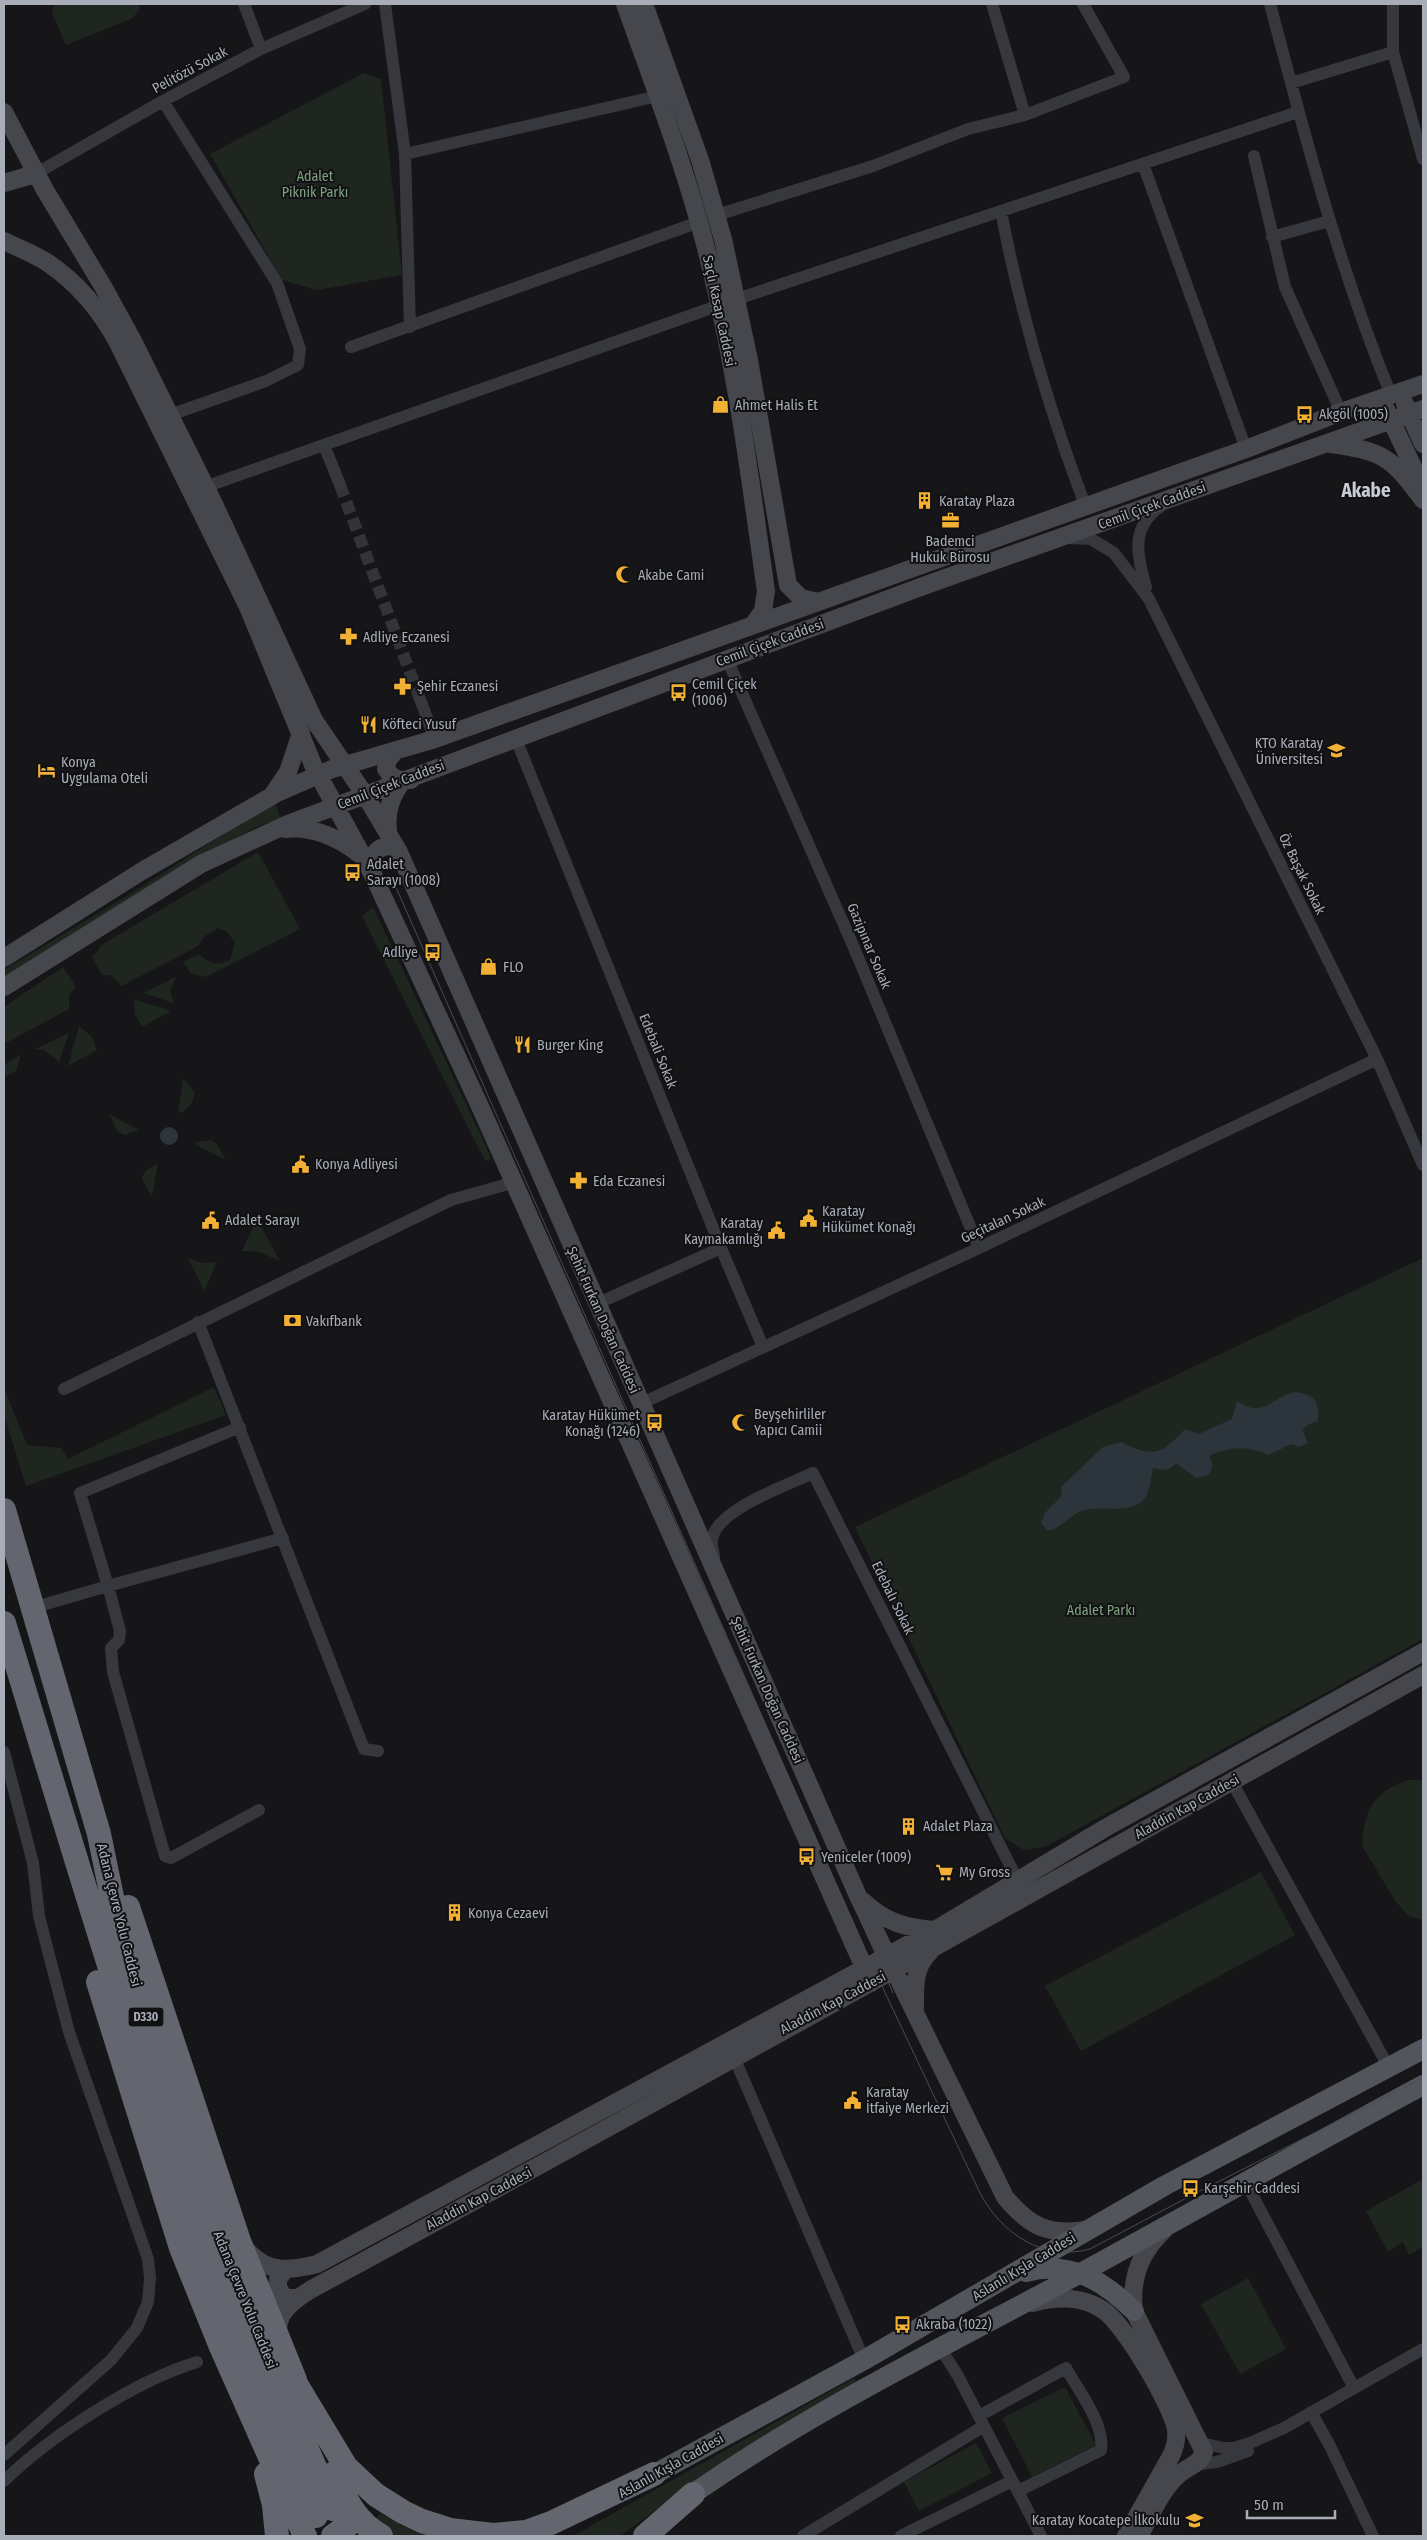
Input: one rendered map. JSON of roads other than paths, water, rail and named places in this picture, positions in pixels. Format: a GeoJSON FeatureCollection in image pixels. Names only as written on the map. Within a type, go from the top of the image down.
{"type":"FeatureCollection","features":[{"type":"Feature","properties":{"kind":"highway","name":"Adana Çevre Yolu Caddesi"},"geometry":{"type":"LineString","coordinates":[[4,1510],[99,1834],[112,1897],[131,1968],[204,2194],[257,2333],[319,2521]]}},
{"type":"Feature","properties":{"kind":"highway","name":"Adana Çevre Yolu Caddesi"},"geometry":{"type":"LineString","coordinates":[[4,1623],[68,1831],[201,2240],[250,2366],[319,2521]]}},
{"type":"Feature","properties":{"kind":"highway"},"geometry":{"type":"LineString","coordinates":[[68,1831],[74,1887],[88,1946],[178,2239],[221,2347],[270,2488],[277,2536]]}},
{"type":"Feature","properties":{"kind":"highway"},"geometry":{"type":"LineString","coordinates":[[99,1834],[144,1950],[239,2241],[296,2384],[346,2467],[376,2495],[403,2512],[422,2521],[450,2530],[493,2534],[526,2532],[551,2523],[654,2474]]}},
{"type":"Feature","properties":{"kind":"highway"},"geometry":{"type":"LineString","coordinates":[[221,2347],[319,2521]]}},
{"type":"Feature","properties":{"kind":"highway"},"geometry":{"type":"LineString","coordinates":[[296,2384],[319,2521]]}},
{"type":"Feature","properties":{"kind":"highway"},"geometry":{"type":"LineString","coordinates":[[645,2536],[693,2494]]}},
{"type":"Feature","properties":{"kind":"highway"},"geometry":{"type":"LineString","coordinates":[[319,2521],[350,2512],[347,2526],[333,2536]]}},
{"type":"Feature","properties":{"kind":"highway"},"geometry":{"type":"LineString","coordinates":[[319,2521],[367,2527],[381,2536]]}},
{"type":"Feature","properties":{"kind":"main road","name":"Aslanlı Kışla Caddesi"},"geometry":{"type":"LineString","coordinates":[[550,2536],[654,2474],[864,2360],[1003,2281],[1086,2230],[1388,2066],[1423,2049]]}},
{"type":"Feature","properties":{"kind":"main road","name":"Aslanlı Kışla Caddesi"},"geometry":{"type":"LineString","coordinates":[[633,2536],[693,2494],[781,2437],[939,2346],[1080,2273],[1423,2085]]}},
{"type":"Feature","properties":{"kind":"main road"},"geometry":{"type":"LineString","coordinates":[[1003,2281],[1036,2270],[1066,2269],[1104,2284],[1134,2311]]}},
{"type":"Feature","properties":{"kind":"street"},"geometry":{"type":"LineString","coordinates":[[244,4],[261,49]]}},
{"type":"Feature","properties":{"kind":"street","name":"Pelitözü Sokak"},"geometry":{"type":"LineString","coordinates":[[36,174],[162,101],[261,49],[365,4]]}},
{"type":"Feature","properties":{"kind":"street"},"geometry":{"type":"LineString","coordinates":[[385,4],[404,154],[410,327]]}},
{"type":"Feature","properties":{"kind":"street","name":"Saçlı Kasap Caddesi"},"geometry":{"type":"LineString","coordinates":[[625,4],[658,96],[699,222],[720,305],[752,493],[766,598]]}},
{"type":"Feature","properties":{"kind":"street","name":"Saçlı Kasap Caddesi"},"geometry":{"type":"LineString","coordinates":[[644,4],[717,215],[737,299],[788,585]]}},
{"type":"Feature","properties":{"kind":"street"},"geometry":{"type":"LineString","coordinates":[[992,4],[1025,115]]}},
{"type":"Feature","properties":{"kind":"street"},"geometry":{"type":"LineString","coordinates":[[717,215],[873,166],[968,129],[1025,115],[1124,77],[1083,4]]}},
{"type":"Feature","properties":{"kind":"street"},"geometry":{"type":"LineString","coordinates":[[1270,4],[1329,221],[1367,336],[1391,395],[1392,421],[1423,488]]}},
{"type":"Feature","properties":{"kind":"street"},"geometry":{"type":"LineString","coordinates":[[1393,4],[1393,52],[1423,159]]}},
{"type":"Feature","properties":{"kind":"street"},"geometry":{"type":"LineString","coordinates":[[1290,83],[1393,52]]}},
{"type":"Feature","properties":{"kind":"street"},"geometry":{"type":"LineString","coordinates":[[404,154],[658,96]]}},
{"type":"Feature","properties":{"kind":"street"},"geometry":{"type":"LineString","coordinates":[[162,101],[277,283],[300,349],[298,365],[266,381],[170,415]]}},
{"type":"Feature","properties":{"kind":"street"},"geometry":{"type":"LineString","coordinates":[[4,112],[36,174],[104,288],[170,415],[310,711],[331,748],[352,763]]}},
{"type":"Feature","properties":{"kind":"street"},"geometry":{"type":"LineString","coordinates":[[737,299],[1298,112]]}},
{"type":"Feature","properties":{"kind":"street"},"geometry":{"type":"LineString","coordinates":[[1254,156],[1272,237],[1286,287],[1341,412]]}},
{"type":"Feature","properties":{"kind":"street"},"geometry":{"type":"LineString","coordinates":[[1143,164],[1246,448]]}},
{"type":"Feature","properties":{"kind":"street"},"geometry":{"type":"LineString","coordinates":[[4,182],[36,174]]}},
{"type":"Feature","properties":{"kind":"street"},"geometry":{"type":"LineString","coordinates":[[1001,211],[1032,347],[1065,453],[1085,505]]}},
{"type":"Feature","properties":{"kind":"street"},"geometry":{"type":"LineString","coordinates":[[1272,237],[1329,221]]}},
{"type":"Feature","properties":{"kind":"street"},"geometry":{"type":"LineString","coordinates":[[352,347],[699,222]]}},
{"type":"Feature","properties":{"kind":"street","name":"Şehit Furkan Doğan Caddesi"},"geometry":{"type":"LineString","coordinates":[[4,240],[48,263],[83,293],[104,316],[148,403],[240,590],[318,774],[374,877],[515,1182],[872,1983]]}},
{"type":"Feature","properties":{"kind":"street"},"geometry":{"type":"LineString","coordinates":[[205,487],[720,305]]}},
{"type":"Feature","properties":{"kind":"street","name":"Cemil Çiçek Caddesi"},"geometry":{"type":"LineString","coordinates":[[4,958],[142,871],[271,797],[318,774],[435,739],[1423,384]]}},
{"type":"Feature","properties":{"kind":"street"},"geometry":{"type":"LineString","coordinates":[[1391,395],[1416,412],[1423,444]]}},
{"type":"Feature","properties":{"kind":"street","name":"Cemil Çiçek Caddesi"},"geometry":{"type":"LineString","coordinates":[[4,987],[201,864],[277,829],[336,807],[369,801],[406,781],[727,659],[1176,496],[1416,412]]}},
{"type":"Feature","properties":{"kind":"street"},"geometry":{"type":"LineString","coordinates":[[1328,444],[1363,448],[1385,457],[1409,481],[1423,500]]}},
{"type":"Feature","properties":{"kind":"street"},"geometry":{"type":"LineString","coordinates":[[324,445],[340,485]]}},
{"type":"Feature","properties":{"kind":"street"},"geometry":{"type":"LineString","coordinates":[[1149,599],[1140,569],[1138,539],[1148,515],[1176,496]]}},
{"type":"Feature","properties":{"kind":"street"},"geometry":{"type":"LineString","coordinates":[[1062,537],[1091,539],[1114,553],[1149,599]]}},
{"type":"Feature","properties":{"kind":"street"},"geometry":{"type":"LineString","coordinates":[[753,625],[763,611],[766,598],[776,603],[784,600],[788,594],[788,585]]}},
{"type":"Feature","properties":{"kind":"street"},"geometry":{"type":"LineString","coordinates":[[788,585],[801,598],[818,602]]}},
{"type":"Feature","properties":{"kind":"street","name":"Öz Başak Sokak"},"geometry":{"type":"LineString","coordinates":[[1149,599],[1377,1059],[1423,1165]]}},
{"type":"Feature","properties":{"kind":"street","name":"Gazipınar Sokak"},"geometry":{"type":"LineString","coordinates":[[727,659],[852,943],[979,1248]]}},
{"type":"Feature","properties":{"kind":"street"},"geometry":{"type":"LineString","coordinates":[[420,699],[435,739]]}},
{"type":"Feature","properties":{"kind":"street"},"geometry":{"type":"LineString","coordinates":[[271,797],[288,772],[301,733]]}},
{"type":"Feature","properties":{"kind":"street","name":"Edebali Sokak"},"geometry":{"type":"LineString","coordinates":[[516,739],[721,1248],[763,1347]]}},
{"type":"Feature","properties":{"kind":"street"},"geometry":{"type":"LineString","coordinates":[[389,834],[387,818],[389,806],[406,781],[390,776],[386,769],[388,759],[397,750]]}},
{"type":"Feature","properties":{"kind":"street","name":"Şehit Furkan Doğan Caddesi"},"geometry":{"type":"LineString","coordinates":[[352,763],[369,801],[399,852],[596,1304],[858,1896],[1005,2196],[1016,2210],[1041,2228],[1071,2232],[1086,2230]]}},
{"type":"Feature","properties":{"kind":"street"},"geometry":{"type":"LineString","coordinates":[[277,829],[315,831],[334,837],[363,857]]}},
{"type":"Feature","properties":{"kind":"street"},"geometry":{"type":"LineString","coordinates":[[374,877],[370,867],[371,858],[378,849],[384,845],[393,846],[399,852]]}},
{"type":"Feature","properties":{"kind":"street","name":"Geçitalan Sokak"},"geometry":{"type":"LineString","coordinates":[[640,1404],[979,1248],[1377,1059]]}},
{"type":"Feature","properties":{"kind":"street"},"geometry":{"type":"LineString","coordinates":[[64,1389],[451,1200],[515,1182]]}},
{"type":"Feature","properties":{"kind":"street"},"geometry":{"type":"LineString","coordinates":[[596,1304],[721,1248]]}},
{"type":"Feature","properties":{"kind":"street"},"geometry":{"type":"LineString","coordinates":[[198,1322],[364,1749],[378,1751]]}},
{"type":"Feature","properties":{"kind":"street"},"geometry":{"type":"LineString","coordinates":[[240,1427],[80,1493],[120,1631],[119,1640],[111,1648],[113,1672],[165,1856],[171,1858],[259,1810]]}},
{"type":"Feature","properties":{"kind":"street","name":"Edebalı Sokak"},"geometry":{"type":"LineString","coordinates":[[717,1576],[712,1539],[720,1525],[736,1509],[813,1473],[1018,1881]]}},
{"type":"Feature","properties":{"kind":"street"},"geometry":{"type":"LineString","coordinates":[[32,1608],[283,1538]]}},
{"type":"Feature","properties":{"kind":"street","name":"Aladdin Kap Caddesi"},"geometry":{"type":"LineString","coordinates":[[284,2354],[277,2330],[286,2306],[298,2298],[590,2139],[864,1966],[935,1930],[1107,1827],[1423,1652]]}},
{"type":"Feature","properties":{"kind":"street","name":"Aladdin Kap Caddesi"},"geometry":{"type":"LineString","coordinates":[[286,2270],[317,2264],[731,2049],[872,1983],[1423,1675]]}},
{"type":"Feature","properties":{"kind":"street"},"geometry":{"type":"LineString","coordinates":[[4,1752],[32,1863],[39,1916],[69,2032],[148,2259],[150,2278],[148,2302],[137,2328],[111,2360],[4,2455]]}},
{"type":"Feature","properties":{"kind":"street"},"geometry":{"type":"LineString","coordinates":[[1232,1782],[1388,2066]]}},
{"type":"Feature","properties":{"kind":"street"},"geometry":{"type":"LineString","coordinates":[[858,1896],[872,1910],[886,1920],[903,1926],[935,1930]]}},
{"type":"Feature","properties":{"kind":"street"},"geometry":{"type":"LineString","coordinates":[[915,2014],[917,1970],[923,1959],[931,1951]]}},
{"type":"Feature","properties":{"kind":"street"},"geometry":{"type":"LineString","coordinates":[[731,2049],[864,2360]]}},
{"type":"Feature","properties":{"kind":"street"},"geometry":{"type":"LineString","coordinates":[[1245,2181],[1354,2388]]}},
{"type":"Feature","properties":{"kind":"street"},"geometry":{"type":"LineString","coordinates":[[1139,2536],[1170,2484],[1203,2457],[1201,2442],[1134,2311],[1133,2287],[1141,2258],[1154,2240],[1176,2220]]}},
{"type":"Feature","properties":{"kind":"street"},"geometry":{"type":"LineString","coordinates":[[239,2241],[254,2259],[270,2267],[286,2270]]}},
{"type":"Feature","properties":{"kind":"street"},"geometry":{"type":"LineString","coordinates":[[286,2270],[278,2279],[280,2293],[284,2298],[298,2298]]}},
{"type":"Feature","properties":{"kind":"street"},"geometry":{"type":"LineString","coordinates":[[1009,2311],[1051,2298],[1072,2299],[1094,2305],[1112,2316],[1132,2341],[1170,2412],[1176,2430],[1175,2447],[1178,2461],[1192,2465],[1217,2462],[1240,2455],[1311,2412],[1423,2349]]}},
{"type":"Feature","properties":{"kind":"street"},"geometry":{"type":"LineString","coordinates":[[939,2346],[981,2421],[1041,2536]]}},
{"type":"Feature","properties":{"kind":"street"},"geometry":{"type":"LineString","coordinates":[[4,2481],[30,2455],[108,2405],[156,2378],[196,2362]]}},
{"type":"Feature","properties":{"kind":"street"},"geometry":{"type":"LineString","coordinates":[[809,2534],[981,2421],[1066,2368],[1099,2428],[1102,2439],[1100,2450],[901,2536]]}},
{"type":"Feature","properties":{"kind":"street"},"geometry":{"type":"LineString","coordinates":[[1311,2412],[1329,2444],[1373,2536]]}},
{"type":"Feature","properties":{"kind":"street"},"geometry":{"type":"LineString","coordinates":[[1126,2536],[1180,2440],[1189,2436],[1216,2447],[1234,2448],[1284,2428]]}},
{"type":"Feature","properties":{"kind":"tunnel"},"geometry":{"type":"LineString","coordinates":[[340,485],[420,699]]}},
{"type":"Feature","properties":{"kind":"tram line"},"geometry":{"type":"LineString","coordinates":[[391,876],[871,1963],[980,2193],[999,2220],[1025,2241],[1040,2248],[1073,2252],[1090,2249],[1423,2078]]}},
{"type":"Feature","properties":{"kind":"tram line"},"geometry":{"type":"LineString","coordinates":[[843,1881],[893,1993]]}},
{"type":"Feature","properties":{"kind":"place","name":"Ahmet Halis Et"},"geometry":{"type":"Point","coordinates":[721,405]}},
{"type":"Feature","properties":{"kind":"place","name":"Akgöl (1005)"},"geometry":{"type":"Point","coordinates":[1305,414]}},
{"type":"Feature","properties":{"kind":"place","name":"Karatay Plaza"},"geometry":{"type":"Point","coordinates":[925,501]}},
{"type":"Feature","properties":{"kind":"place","name":"Bademci Hukuk Bürosu"},"geometry":{"type":"Point","coordinates":[950,521]}},
{"type":"Feature","properties":{"kind":"place","name":"Akabe Cami"},"geometry":{"type":"Point","coordinates":[624,575]}},
{"type":"Feature","properties":{"kind":"place","name":"Adliye Eczanesi"},"geometry":{"type":"Point","coordinates":[349,637]}},
{"type":"Feature","properties":{"kind":"place","name":"Şehir Eczanesi"},"geometry":{"type":"Point","coordinates":[403,686]}},
{"type":"Feature","properties":{"kind":"place","name":"Cemil Çiçek (1006)"},"geometry":{"type":"Point","coordinates":[678,692]}},
{"type":"Feature","properties":{"kind":"place","name":"Köfteci Yusuf"},"geometry":{"type":"Point","coordinates":[368,724]}},
{"type":"Feature","properties":{"kind":"place","name":"KTO Karatay Üniversitesi"},"geometry":{"type":"Point","coordinates":[1337,751]}},
{"type":"Feature","properties":{"kind":"place","name":"Konya Uygulama Oteli"},"geometry":{"type":"Point","coordinates":[47,770]}},
{"type":"Feature","properties":{"kind":"place","name":"Adalet Sarayı (1008)"},"geometry":{"type":"Point","coordinates":[353,872]}},
{"type":"Feature","properties":{"kind":"place","name":"Adliye"},"geometry":{"type":"Point","coordinates":[432,952]}},
{"type":"Feature","properties":{"kind":"place","name":"FLO"},"geometry":{"type":"Point","coordinates":[489,967]}},
{"type":"Feature","properties":{"kind":"place","name":"Burger King"},"geometry":{"type":"Point","coordinates":[523,1045]}},
{"type":"Feature","properties":{"kind":"place","name":"Konya Adliyesi"},"geometry":{"type":"Point","coordinates":[301,1164]}},
{"type":"Feature","properties":{"kind":"place","name":"Eda Eczanesi"},"geometry":{"type":"Point","coordinates":[579,1181]}},
{"type":"Feature","properties":{"kind":"place","name":"Karatay Hükümet Konağı"},"geometry":{"type":"Point","coordinates":[808,1219]}},
{"type":"Feature","properties":{"kind":"place","name":"Adalet Sarayı"},"geometry":{"type":"Point","coordinates":[211,1220]}},
{"type":"Feature","properties":{"kind":"place","name":"Karatay Kaymakamlığı"},"geometry":{"type":"Point","coordinates":[777,1231]}},
{"type":"Feature","properties":{"kind":"place","name":"Vakıfbank"},"geometry":{"type":"Point","coordinates":[292,1321]}},
{"type":"Feature","properties":{"kind":"place","name":"Beyşehirliler Yapıcı Camii"},"geometry":{"type":"Point","coordinates":[740,1422]}},
{"type":"Feature","properties":{"kind":"place","name":"Karatay Hükümet Konağı (1246)"},"geometry":{"type":"Point","coordinates":[654,1423]}},
{"type":"Feature","properties":{"kind":"place","name":"Adalet Plaza"},"geometry":{"type":"Point","coordinates":[909,1826]}},
{"type":"Feature","properties":{"kind":"place","name":"Yeniceler (1009)"},"geometry":{"type":"Point","coordinates":[807,1857]}},
{"type":"Feature","properties":{"kind":"place","name":"My Gross"},"geometry":{"type":"Point","coordinates":[945,1872]}},
{"type":"Feature","properties":{"kind":"place","name":"Konya Cezaevi"},"geometry":{"type":"Point","coordinates":[454,1913]}},
{"type":"Feature","properties":{"kind":"place","name":"Karatay İtfaiye Merkezi"},"geometry":{"type":"Point","coordinates":[852,2100]}},
{"type":"Feature","properties":{"kind":"place","name":"Karşehir Caddesi"},"geometry":{"type":"Point","coordinates":[1190,2188]}},
{"type":"Feature","properties":{"kind":"place","name":"Akraba (1022)"},"geometry":{"type":"Point","coordinates":[902,2324]}},
{"type":"Feature","properties":{"kind":"place","name":"Karatay Kocatepe İlkokulu"},"geometry":{"type":"Point","coordinates":[1194,2520]}},
{"type":"Feature","properties":{"kind":"district","name":"Akabe"},"geometry":{"type":"Point","coordinates":[1366,490]}},
{"type":"Feature","properties":{"kind":"park label","name":"Adalet Piknik Parkı"},"geometry":{"type":"Point","coordinates":[315,184]}},
{"type":"Feature","properties":{"kind":"park label","name":"Adalet Parkı"},"geometry":{"type":"Point","coordinates":[1101,1610]}}]}
